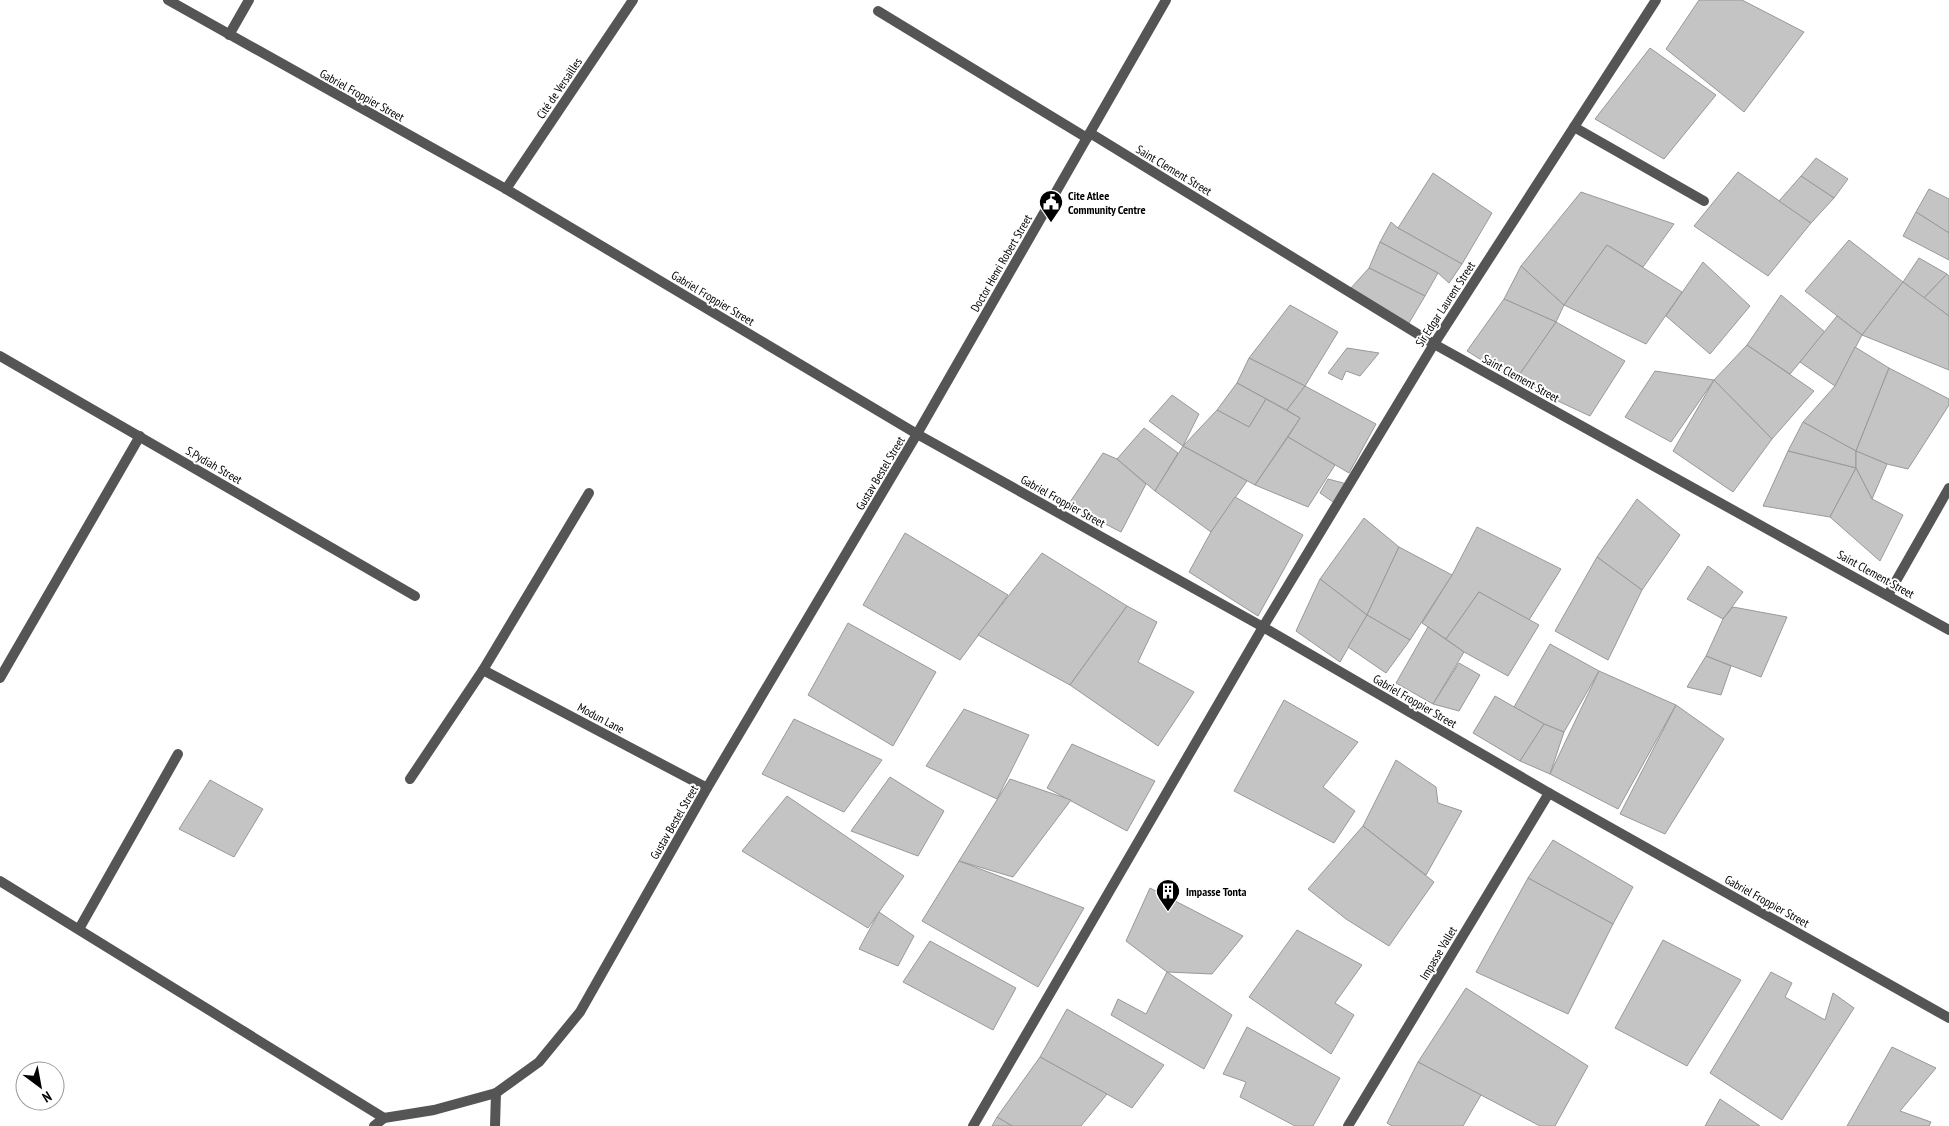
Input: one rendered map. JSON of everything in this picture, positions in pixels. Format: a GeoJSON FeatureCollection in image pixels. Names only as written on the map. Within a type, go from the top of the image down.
{"type":"FeatureCollection","features":[{"type":"Feature","properties":{"kind":"street","name":"Gabriel Froppier Street"},"geometry":{"type":"LineString","coordinates":[[168,0],[506,189],[917,434],[1263,627],[1549,793],[1949,1018]]}},
{"type":"Feature","properties":{"kind":"street"},"geometry":{"type":"LineString","coordinates":[[229,35],[249,0]]}},
{"type":"Feature","properties":{"kind":"street","name":"Cité de Versailles"},"geometry":{"type":"LineString","coordinates":[[506,189],[632,0]]}},
{"type":"Feature","properties":{"kind":"street","name":"Doctor Henri Robert Street"},"geometry":{"type":"LineString","coordinates":[[917,434],[1166,0]]}},
{"type":"Feature","properties":{"kind":"street","name":"Sir Edgar Laurent Street"},"geometry":{"type":"LineString","coordinates":[[1263,627],[1434,344],[1656,0]]}},
{"type":"Feature","properties":{"kind":"street","name":"Saint Clement Street"},"geometry":{"type":"LineString","coordinates":[[878,11],[1434,344],[1949,630]]}},
{"type":"Feature","properties":{"kind":"street"},"geometry":{"type":"LineString","coordinates":[[1574,127],[1704,201]]}},
{"type":"Feature","properties":{"kind":"street","name":"S.Pydiah Street"},"geometry":{"type":"LineString","coordinates":[[0,356],[415,596]]}},
{"type":"Feature","properties":{"kind":"street","name":"Gustav Bestel Street"},"geometry":{"type":"LineString","coordinates":[[374,1126],[384,1118],[434,1110],[496,1093],[539,1062],[580,1012],[707,788],[917,434]]}},
{"type":"Feature","properties":{"kind":"street"},"geometry":{"type":"LineString","coordinates":[[0,678],[140,436]]}},
{"type":"Feature","properties":{"kind":"street"},"geometry":{"type":"LineString","coordinates":[[1888,595],[1949,488]]}},
{"type":"Feature","properties":{"kind":"street"},"geometry":{"type":"LineString","coordinates":[[410,779],[483,670],[589,492]]}},
{"type":"Feature","properties":{"kind":"street"},"geometry":{"type":"LineString","coordinates":[[973,1126],[1263,627]]}},
{"type":"Feature","properties":{"kind":"street","name":"Modun Lane"},"geometry":{"type":"LineString","coordinates":[[483,670],[707,788]]}},
{"type":"Feature","properties":{"kind":"street"},"geometry":{"type":"LineString","coordinates":[[79,929],[178,754]]}},
{"type":"Feature","properties":{"kind":"street","name":"Impasse Vallet"},"geometry":{"type":"LineString","coordinates":[[1348,1126],[1549,793]]}},
{"type":"Feature","properties":{"kind":"street"},"geometry":{"type":"LineString","coordinates":[[0,880],[384,1118]]}},
{"type":"Feature","properties":{"kind":"street"},"geometry":{"type":"LineString","coordinates":[[495,1126],[496,1093]]}},
{"type":"Feature","properties":{"kind":"building"},"geometry":{"type":"Polygon","coordinates":[[[1699,0],[1742,0],[1804,32],[1744,112],[1666,49],[1699,0]]]}},
{"type":"Feature","properties":{"kind":"building"},"geometry":{"type":"Polygon","coordinates":[[[1650,48],[1716,95],[1664,159],[1595,119],[1650,48]]]}},
{"type":"Feature","properties":{"kind":"building"},"geometry":{"type":"Polygon","coordinates":[[[1816,158],[1848,179],[1834,198],[1801,176],[1816,158]]]}},
{"type":"Feature","properties":{"kind":"building"},"geometry":{"type":"Polygon","coordinates":[[[1738,172],[1811,223],[1768,276],[1694,226],[1738,172]]]}},
{"type":"Feature","properties":{"kind":"building"},"geometry":{"type":"Polygon","coordinates":[[[1433,173],[1492,213],[1462,264],[1398,228],[1433,173]]]}},
{"type":"Feature","properties":{"kind":"building"},"geometry":{"type":"Polygon","coordinates":[[[1801,176],[1834,198],[1811,223],[1779,201],[1801,176]]]}},
{"type":"Feature","properties":{"kind":"building"},"geometry":{"type":"Polygon","coordinates":[[[1929,189],[1949,199],[1949,233],[1916,212],[1929,189]]]}},
{"type":"Feature","properties":{"kind":"building"},"geometry":{"type":"Polygon","coordinates":[[[1581,192],[1674,224],[1643,267],[1607,245],[1564,305],[1521,266],[1581,192]]]}},
{"type":"Feature","properties":{"kind":"building"},"geometry":{"type":"Polygon","coordinates":[[[1916,212],[1949,233],[1949,260],[1903,236],[1916,212]]]}},
{"type":"Feature","properties":{"kind":"building"},"geometry":{"type":"Polygon","coordinates":[[[1391,222],[1398,228],[1462,264],[1449,283],[1438,273],[1380,242],[1391,222]]]}},
{"type":"Feature","properties":{"kind":"building"},"geometry":{"type":"Polygon","coordinates":[[[1849,240],[1903,282],[1862,335],[1805,291],[1849,240]]]}},
{"type":"Feature","properties":{"kind":"building"},"geometry":{"type":"Polygon","coordinates":[[[1380,242],[1438,273],[1425,296],[1369,268],[1380,242]]]}},
{"type":"Feature","properties":{"kind":"building"},"geometry":{"type":"Polygon","coordinates":[[[1607,245],[1682,292],[1646,344],[1564,305],[1607,245]]]}},
{"type":"Feature","properties":{"kind":"building"},"geometry":{"type":"Polygon","coordinates":[[[1919,258],[1947,274],[1924,298],[1903,282],[1919,258]]]}},
{"type":"Feature","properties":{"kind":"building"},"geometry":{"type":"Polygon","coordinates":[[[1703,262],[1750,306],[1710,354],[1666,316],[1703,262]]]}},
{"type":"Feature","properties":{"kind":"building"},"geometry":{"type":"Polygon","coordinates":[[[1521,266],[1564,305],[1556,322],[1504,299],[1521,266]]]}},
{"type":"Feature","properties":{"kind":"building"},"geometry":{"type":"Polygon","coordinates":[[[1369,268],[1425,296],[1409,323],[1351,288],[1369,268]]]}},
{"type":"Feature","properties":{"kind":"building"},"geometry":{"type":"Polygon","coordinates":[[[1947,274],[1949,276],[1949,316],[1924,298],[1947,274]]]}},
{"type":"Feature","properties":{"kind":"building"},"geometry":{"type":"Polygon","coordinates":[[[1903,282],[1949,316],[1949,370],[1862,335],[1903,282]]]}},
{"type":"Feature","properties":{"kind":"building"},"geometry":{"type":"Polygon","coordinates":[[[1781,295],[1825,332],[1790,374],[1747,345],[1781,295]]]}},
{"type":"Feature","properties":{"kind":"building"},"geometry":{"type":"Polygon","coordinates":[[[1504,299],[1556,322],[1515,381],[1467,351],[1504,299]]]}},
{"type":"Feature","properties":{"kind":"building"},"geometry":{"type":"Polygon","coordinates":[[[1290,305],[1338,332],[1305,386],[1249,358],[1290,305]]]}},
{"type":"Feature","properties":{"kind":"building"},"geometry":{"type":"Polygon","coordinates":[[[1837,316],[1862,335],[1835,386],[1800,362],[1837,316]]]}},
{"type":"Feature","properties":{"kind":"building"},"geometry":{"type":"Polygon","coordinates":[[[1556,322],[1625,361],[1590,416],[1515,381],[1556,322]]]}},
{"type":"Feature","properties":{"kind":"building"},"geometry":{"type":"Polygon","coordinates":[[[1747,345],[1814,391],[1772,439],[1714,380],[1747,345]]]}},
{"type":"Feature","properties":{"kind":"building"},"geometry":{"type":"Polygon","coordinates":[[[1855,347],[1889,368],[1856,451],[1803,422],[1835,386],[1855,347]]]}},
{"type":"Feature","properties":{"kind":"building"},"geometry":{"type":"Polygon","coordinates":[[[1347,348],[1379,353],[1360,376],[1346,371],[1342,380],[1328,373],[1347,348]]]}},
{"type":"Feature","properties":{"kind":"building"},"geometry":{"type":"Polygon","coordinates":[[[1249,358],[1305,386],[1287,410],[1237,383],[1249,358]]]}},
{"type":"Feature","properties":{"kind":"building"},"geometry":{"type":"Polygon","coordinates":[[[1889,368],[1949,399],[1949,405],[1908,469],[1887,464],[1856,451],[1889,368]]]}},
{"type":"Feature","properties":{"kind":"building"},"geometry":{"type":"Polygon","coordinates":[[[1655,371],[1714,380],[1671,442],[1625,417],[1655,371]]]}},
{"type":"Feature","properties":{"kind":"building"},"geometry":{"type":"Polygon","coordinates":[[[1714,380],[1772,439],[1733,492],[1673,451],[1714,380]]]}},
{"type":"Feature","properties":{"kind":"building"},"geometry":{"type":"Polygon","coordinates":[[[1237,383],[1266,399],[1249,427],[1217,410],[1237,383]]]}},
{"type":"Feature","properties":{"kind":"building"},"geometry":{"type":"Polygon","coordinates":[[[1305,386],[1376,424],[1349,473],[1288,437],[1300,418],[1287,410],[1305,386]]]}},
{"type":"Feature","properties":{"kind":"building"},"geometry":{"type":"Polygon","coordinates":[[[1172,395],[1199,414],[1183,446],[1149,421],[1172,395]]]}},
{"type":"Feature","properties":{"kind":"building"},"geometry":{"type":"Polygon","coordinates":[[[1266,399],[1300,418],[1255,485],[1183,446],[1217,410],[1249,427],[1266,399]]]}},
{"type":"Feature","properties":{"kind":"building"},"geometry":{"type":"Polygon","coordinates":[[[1803,422],[1856,451],[1856,468],[1788,451],[1803,422]]]}},
{"type":"Feature","properties":{"kind":"building"},"geometry":{"type":"Polygon","coordinates":[[[1144,428],[1178,453],[1155,491],[1117,459],[1144,428]]]}},
{"type":"Feature","properties":{"kind":"building"},"geometry":{"type":"Polygon","coordinates":[[[1288,437],[1335,465],[1308,507],[1255,485],[1288,437]]]}},
{"type":"Feature","properties":{"kind":"building"},"geometry":{"type":"Polygon","coordinates":[[[1183,446],[1247,481],[1211,532],[1155,491],[1183,446]]]}},
{"type":"Feature","properties":{"kind":"building"},"geometry":{"type":"Polygon","coordinates":[[[1788,451],[1856,468],[1830,517],[1763,506],[1788,451]]]}},
{"type":"Feature","properties":{"kind":"building"},"geometry":{"type":"Polygon","coordinates":[[[1856,451],[1887,464],[1872,499],[1856,468],[1856,451]]]}},
{"type":"Feature","properties":{"kind":"building"},"geometry":{"type":"Polygon","coordinates":[[[1103,453],[1117,459],[1146,484],[1121,532],[1068,505],[1103,453]]]}},
{"type":"Feature","properties":{"kind":"building"},"geometry":{"type":"Polygon","coordinates":[[[1856,468],[1872,499],[1903,515],[1880,561],[1830,517],[1856,468]]]}},
{"type":"Feature","properties":{"kind":"building"},"geometry":{"type":"Polygon","coordinates":[[[1328,479],[1347,484],[1336,504],[1320,493],[1328,479]]]}},
{"type":"Feature","properties":{"kind":"building"},"geometry":{"type":"Polygon","coordinates":[[[1235,497],[1303,535],[1258,616],[1189,572],[1211,532],[1235,497]]]}},
{"type":"Feature","properties":{"kind":"building"},"geometry":{"type":"Polygon","coordinates":[[[1637,499],[1680,535],[1642,590],[1597,557],[1637,499]]]}},
{"type":"Feature","properties":{"kind":"building"},"geometry":{"type":"Polygon","coordinates":[[[1364,518],[1399,547],[1367,615],[1320,579],[1364,518]]]}},
{"type":"Feature","properties":{"kind":"building"},"geometry":{"type":"Polygon","coordinates":[[[1477,527],[1561,569],[1529,620],[1479,592],[1446,639],[1422,623],[1452,575],[1477,527]]]}},
{"type":"Feature","properties":{"kind":"building"},"geometry":{"type":"Polygon","coordinates":[[[905,533],[1008,595],[960,660],[863,605],[905,533]]]}},
{"type":"Feature","properties":{"kind":"building"},"geometry":{"type":"Polygon","coordinates":[[[1399,547],[1452,575],[1410,640],[1367,615],[1399,547]]]}},
{"type":"Feature","properties":{"kind":"building"},"geometry":{"type":"Polygon","coordinates":[[[1042,553],[1127,606],[1070,685],[978,635],[1042,553]]]}},
{"type":"Feature","properties":{"kind":"building"},"geometry":{"type":"Polygon","coordinates":[[[1597,557],[1642,590],[1608,660],[1555,631],[1597,557]]]}},
{"type":"Feature","properties":{"kind":"building"},"geometry":{"type":"Polygon","coordinates":[[[1708,566],[1743,592],[1723,619],[1687,599],[1708,566]]]}},
{"type":"Feature","properties":{"kind":"building"},"geometry":{"type":"Polygon","coordinates":[[[1320,579],[1367,615],[1340,662],[1296,631],[1320,579]]]}},
{"type":"Feature","properties":{"kind":"building"},"geometry":{"type":"Polygon","coordinates":[[[1479,592],[1539,625],[1508,676],[1464,652],[1446,639],[1479,592]]]}},
{"type":"Feature","properties":{"kind":"building"},"geometry":{"type":"Polygon","coordinates":[[[1127,606],[1157,622],[1138,662],[1194,692],[1158,746],[1070,685],[1127,606]]]}},
{"type":"Feature","properties":{"kind":"building"},"geometry":{"type":"Polygon","coordinates":[[[1733,607],[1787,617],[1761,677],[1706,656],[1723,619],[1733,607]]]}},
{"type":"Feature","properties":{"kind":"building"},"geometry":{"type":"Polygon","coordinates":[[[1367,615],[1410,640],[1386,673],[1348,647],[1367,615]]]}},
{"type":"Feature","properties":{"kind":"building"},"geometry":{"type":"Polygon","coordinates":[[[848,623],[936,672],[893,746],[808,695],[848,623]]]}},
{"type":"Feature","properties":{"kind":"building"},"geometry":{"type":"Polygon","coordinates":[[[1428,627],[1464,652],[1433,704],[1396,683],[1428,627]]]}},
{"type":"Feature","properties":{"kind":"building"},"geometry":{"type":"Polygon","coordinates":[[[1550,644],[1599,671],[1564,732],[1544,724],[1514,707],[1550,644]]]}},
{"type":"Feature","properties":{"kind":"building"},"geometry":{"type":"Polygon","coordinates":[[[1706,656],[1731,666],[1721,695],[1687,687],[1706,656]]]}},
{"type":"Feature","properties":{"kind":"building"},"geometry":{"type":"Polygon","coordinates":[[[1459,663],[1480,675],[1459,711],[1433,704],[1459,663]]]}},
{"type":"Feature","properties":{"kind":"building"},"geometry":{"type":"Polygon","coordinates":[[[1599,671],[1676,705],[1618,809],[1550,774],[1599,671]]]}},
{"type":"Feature","properties":{"kind":"building"},"geometry":{"type":"Polygon","coordinates":[[[1495,696],[1544,724],[1520,761],[1473,733],[1495,696]]]}},
{"type":"Feature","properties":{"kind":"building"},"geometry":{"type":"Polygon","coordinates":[[[1284,700],[1358,742],[1323,787],[1355,811],[1334,843],[1234,791],[1284,700]]]}},
{"type":"Feature","properties":{"kind":"building"},"geometry":{"type":"Polygon","coordinates":[[[1676,705],[1724,739],[1665,834],[1620,814],[1676,705]]]}},
{"type":"Feature","properties":{"kind":"building"},"geometry":{"type":"Polygon","coordinates":[[[964,709],[1029,735],[997,799],[926,766],[964,709]]]}},
{"type":"Feature","properties":{"kind":"building"},"geometry":{"type":"Polygon","coordinates":[[[794,719],[882,760],[844,812],[762,774],[794,719]]]}},
{"type":"Feature","properties":{"kind":"building"},"geometry":{"type":"Polygon","coordinates":[[[1544,724],[1564,732],[1550,774],[1520,761],[1544,724]]]}},
{"type":"Feature","properties":{"kind":"building"},"geometry":{"type":"Polygon","coordinates":[[[1072,744],[1155,781],[1127,831],[1047,788],[1072,744]]]}},
{"type":"Feature","properties":{"kind":"building"},"geometry":{"type":"Polygon","coordinates":[[[1396,760],[1436,787],[1438,803],[1462,811],[1426,875],[1363,826],[1396,760]]]}},
{"type":"Feature","properties":{"kind":"building"},"geometry":{"type":"Polygon","coordinates":[[[890,777],[944,811],[918,856],[851,831],[890,777]]]}},
{"type":"Feature","properties":{"kind":"building"},"geometry":{"type":"Polygon","coordinates":[[[1010,779],[1071,800],[1013,877],[959,861],[1010,779]]]}},
{"type":"Feature","properties":{"kind":"building"},"geometry":{"type":"Polygon","coordinates":[[[210,780],[263,809],[234,857],[179,829],[210,780]]]}},
{"type":"Feature","properties":{"kind":"building"},"geometry":{"type":"Polygon","coordinates":[[[787,796],[904,876],[868,928],[742,851],[787,796]]]}},
{"type":"Feature","properties":{"kind":"building"},"geometry":{"type":"Polygon","coordinates":[[[1363,826],[1434,882],[1389,946],[1346,919],[1308,889],[1363,826]]]}},
{"type":"Feature","properties":{"kind":"building"},"geometry":{"type":"Polygon","coordinates":[[[1553,840],[1633,887],[1613,924],[1528,878],[1553,840]]]}},
{"type":"Feature","properties":{"kind":"building"},"geometry":{"type":"Polygon","coordinates":[[[959,861],[1084,908],[1038,987],[922,921],[959,861]]]}},
{"type":"Feature","properties":{"kind":"building"},"geometry":{"type":"Polygon","coordinates":[[[1528,878],[1613,924],[1568,1014],[1476,972],[1528,878]]]}},
{"type":"Feature","properties":{"kind":"building","name":"Impasse Tonta"},"geometry":{"type":"Polygon","coordinates":[[[1150,888],[1243,936],[1212,974],[1167,972],[1126,941],[1150,888]]]}},
{"type":"Feature","properties":{"kind":"building"},"geometry":{"type":"Polygon","coordinates":[[[879,912],[914,936],[898,966],[859,949],[879,912]]]}},
{"type":"Feature","properties":{"kind":"building"},"geometry":{"type":"Polygon","coordinates":[[[1297,930],[1362,965],[1335,1003],[1354,1015],[1331,1054],[1249,997],[1297,930]]]}},
{"type":"Feature","properties":{"kind":"building"},"geometry":{"type":"Polygon","coordinates":[[[1663,940],[1741,980],[1687,1066],[1615,1028],[1663,940]]]}},
{"type":"Feature","properties":{"kind":"building"},"geometry":{"type":"Polygon","coordinates":[[[930,941],[1016,988],[993,1030],[903,982],[930,941]]]}},
{"type":"Feature","properties":{"kind":"building"},"geometry":{"type":"Polygon","coordinates":[[[1167,972],[1232,1015],[1204,1069],[1111,1015],[1118,999],[1146,1014],[1167,972]]]}},
{"type":"Feature","properties":{"kind":"building"},"geometry":{"type":"Polygon","coordinates":[[[1771,972],[1792,983],[1785,997],[1825,1020],[1833,993],[1854,1008],[1782,1120],[1710,1073],[1771,972]]]}},
{"type":"Feature","properties":{"kind":"building"},"geometry":{"type":"Polygon","coordinates":[[[1466,988],[1588,1066],[1555,1126],[1540,1126],[1418,1062],[1466,988]]]}},
{"type":"Feature","properties":{"kind":"building"},"geometry":{"type":"Polygon","coordinates":[[[1067,1009],[1164,1065],[1132,1108],[1040,1057],[1067,1009]]]}},
{"type":"Feature","properties":{"kind":"building"},"geometry":{"type":"Polygon","coordinates":[[[1247,1027],[1340,1078],[1313,1126],[1295,1126],[1240,1097],[1246,1082],[1223,1074],[1247,1027]]]}},
{"type":"Feature","properties":{"kind":"building"},"geometry":{"type":"Polygon","coordinates":[[[1892,1047],[1936,1068],[1900,1111],[1931,1122],[1929,1126],[1847,1126],[1892,1047]]]}},
{"type":"Feature","properties":{"kind":"building"},"geometry":{"type":"Polygon","coordinates":[[[1040,1057],[1107,1094],[1081,1126],[1012,1126],[997,1117],[1040,1057]]]}},
{"type":"Feature","properties":{"kind":"building"},"geometry":{"type":"Polygon","coordinates":[[[1418,1062],[1481,1095],[1463,1126],[1392,1126],[1387,1123],[1418,1062]]]}},
{"type":"Feature","properties":{"kind":"building"},"geometry":{"type":"Polygon","coordinates":[[[1720,1099],[1760,1126],[1705,1126],[1720,1099]]]}},
{"type":"Feature","properties":{"kind":"building"},"geometry":{"type":"Polygon","coordinates":[[[997,1117],[1012,1126],[992,1126],[997,1117]]]}},
{"type":"Feature","properties":{"kind":"place","name":"Cite Atlee Community Centre"},"geometry":{"type":"Point","coordinates":[1051,223]}},
{"type":"Feature","properties":{"kind":"place","name":"Impasse Tonta"},"geometry":{"type":"Point","coordinates":[1168,912]}}]}
